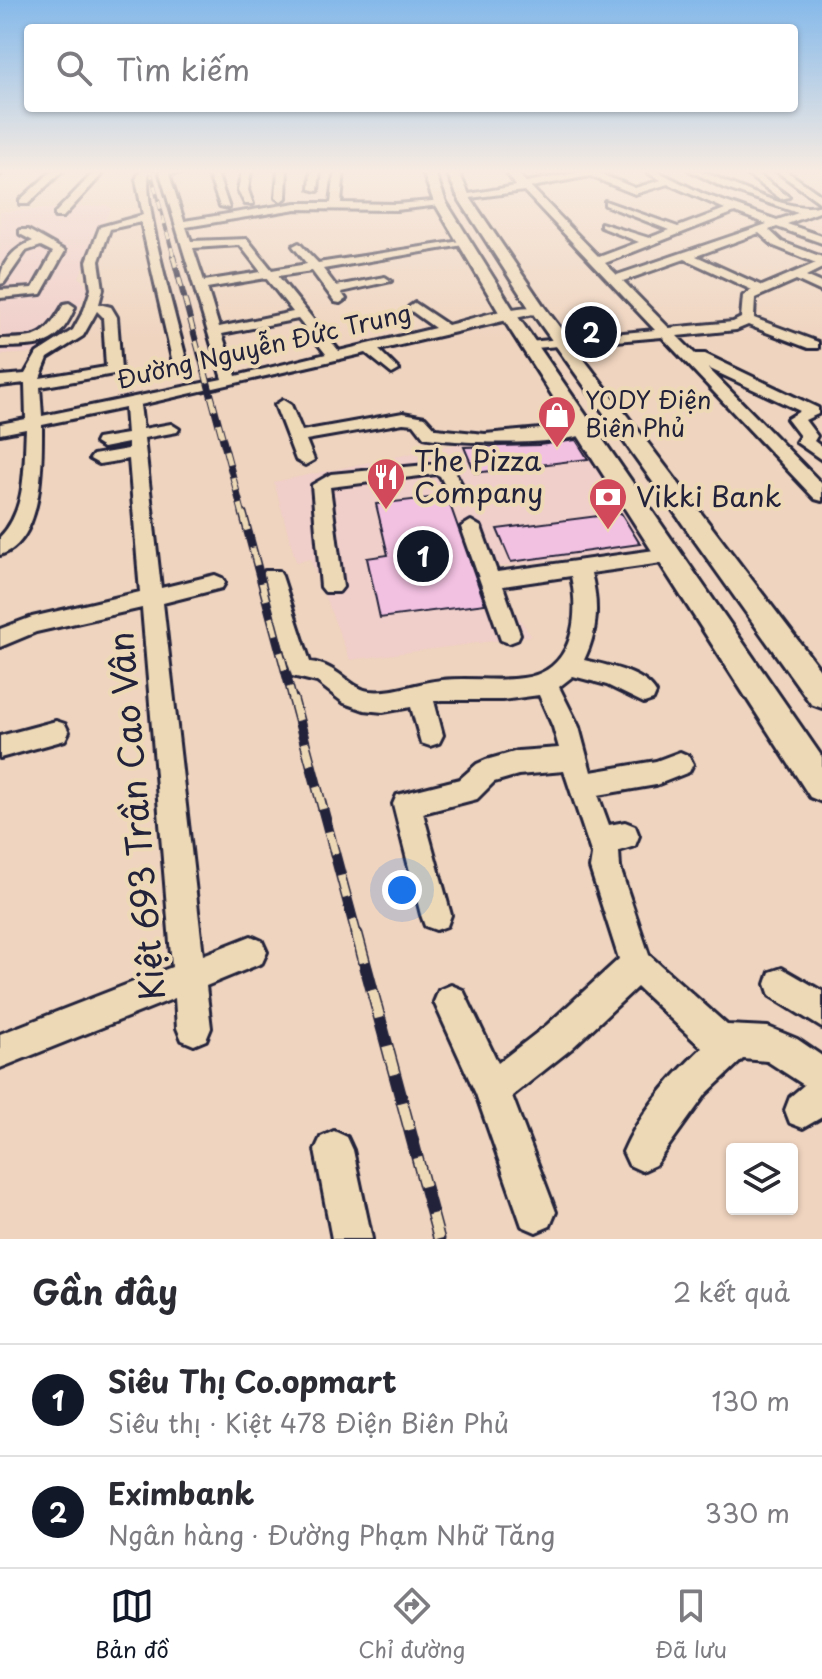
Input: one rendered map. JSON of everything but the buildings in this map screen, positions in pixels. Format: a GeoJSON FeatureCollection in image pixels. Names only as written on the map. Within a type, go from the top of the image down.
{"type":"FeatureCollection","features":[{"type":"Feature","properties":{"kind":"main road"},"geometry":{"type":"LineString","coordinates":[[455,228],[529,346],[822,786]]}},
{"type":"Feature","properties":{"kind":"main road"},"geometry":{"type":"LineString","coordinates":[[483,228],[562,343],[822,695]]}},
{"type":"Feature","properties":{"kind":"main road"},"geometry":{"type":"LineString","coordinates":[[619,482],[660,476]]}},
{"type":"Feature","properties":{"kind":"street"},"geometry":{"type":"LineString","coordinates":[[0,548],[13,537],[25,517],[32,478],[33,381],[36,364],[42,356],[78,333],[92,306],[97,289],[93,261],[105,228]]}},
{"type":"Feature","properties":{"kind":"street"},"geometry":{"type":"LineString","coordinates":[[148,228],[180,363],[192,390]]}},
{"type":"Feature","properties":{"kind":"street"},"geometry":{"type":"LineString","coordinates":[[181,228],[230,382]]}},
{"type":"Feature","properties":{"kind":"street"},"geometry":{"type":"LineString","coordinates":[[563,228],[822,495]]}},
{"type":"Feature","properties":{"kind":"street"},"geometry":{"type":"LineString","coordinates":[[621,228],[649,242]]}},
{"type":"Feature","properties":{"kind":"street"},"geometry":{"type":"LineString","coordinates":[[597,262],[683,228],[719,242]]}},
{"type":"Feature","properties":{"kind":"street"},"geometry":{"type":"LineString","coordinates":[[614,280],[763,228]]}},
{"type":"Feature","properties":{"kind":"street"},"geometry":{"type":"LineString","coordinates":[[787,228],[822,240]]}},
{"type":"Feature","properties":{"kind":"street"},"geometry":{"type":"LineString","coordinates":[[759,229],[771,235],[778,244],[822,262]]}},
{"type":"Feature","properties":{"kind":"street"},"geometry":{"type":"LineString","coordinates":[[0,294],[39,289],[59,251],[24,232]]}},
{"type":"Feature","properties":{"kind":"street"},"geometry":{"type":"LineString","coordinates":[[186,245],[237,235],[271,272],[335,356]]}},
{"type":"Feature","properties":{"kind":"street"},"geometry":{"type":"LineString","coordinates":[[0,280],[22,249],[42,242]]}},
{"type":"Feature","properties":{"kind":"street"},"geometry":{"type":"LineString","coordinates":[[198,286],[463,242]]}},
{"type":"Feature","properties":{"kind":"street"},"geometry":{"type":"LineString","coordinates":[[299,246],[336,294],[385,281]]}},
{"type":"Feature","properties":{"kind":"street"},"geometry":{"type":"LineString","coordinates":[[685,255],[761,290]]}},
{"type":"Feature","properties":{"kind":"street"},"geometry":{"type":"LineString","coordinates":[[143,259],[166,359],[180,363]]}},
{"type":"Feature","properties":{"kind":"street"},"geometry":{"type":"LineString","coordinates":[[747,320],[749,296],[822,262]]}},
{"type":"Feature","properties":{"kind":"street"},"geometry":{"type":"LineString","coordinates":[[795,275],[822,288]]}},
{"type":"Feature","properties":{"kind":"street"},"geometry":{"type":"LineString","coordinates":[[0,381],[33,381],[114,370],[110,317],[106,310],[92,306]]}},
{"type":"Feature","properties":{"kind":"street"},"geometry":{"type":"LineString","coordinates":[[0,343],[46,340],[61,330],[69,307]]}},
{"type":"Feature","properties":{"kind":"street"},"geometry":{"type":"LineString","coordinates":[[415,307],[445,329]]}},
{"type":"Feature","properties":{"kind":"street","name":"Đường Nguyễn Đức Trung"},"geometry":{"type":"LineString","coordinates":[[0,429],[230,382],[508,314],[539,311]]}},
{"type":"Feature","properties":{"kind":"street"},"geometry":{"type":"LineString","coordinates":[[213,332],[302,314]]}},
{"type":"Feature","properties":{"kind":"street"},"geometry":{"type":"LineString","coordinates":[[529,346],[736,326],[747,320],[814,342]]}},
{"type":"Feature","properties":{"kind":"street"},"geometry":{"type":"LineString","coordinates":[[390,329],[402,340]]}},
{"type":"Feature","properties":{"kind":"street"},"geometry":{"type":"LineString","coordinates":[[345,333],[392,370]]}},
{"type":"Feature","properties":{"kind":"street"},"geometry":{"type":"LineString","coordinates":[[682,350],[691,351],[726,373],[783,394],[812,411],[795,419],[809,436],[804,442],[822,455]]}},
{"type":"Feature","properties":{"kind":"street","name":"Kiệt 693 Trần Cao Vân"},"geometry":{"type":"LineString","coordinates":[[132,402],[194,1028]]}},
{"type":"Feature","properties":{"kind":"street"},"geometry":{"type":"LineString","coordinates":[[283,405],[305,460]]}},
{"type":"Feature","properties":{"kind":"street"},"geometry":{"type":"LineString","coordinates":[[297,437],[384,420],[416,410],[430,433],[457,437],[585,430]]}},
{"type":"Feature","properties":{"kind":"street"},"geometry":{"type":"LineString","coordinates":[[101,451],[171,429]]}},
{"type":"Feature","properties":{"kind":"street"},"geometry":{"type":"LineString","coordinates":[[332,587],[321,485],[331,480],[437,469],[447,472],[457,493]]}},
{"type":"Feature","properties":{"kind":"street"},"geometry":{"type":"LineString","coordinates":[[471,527],[509,634]]}},
{"type":"Feature","properties":{"kind":"street"},"geometry":{"type":"LineString","coordinates":[[489,581],[669,555]]}},
{"type":"Feature","properties":{"kind":"street"},"geometry":{"type":"LineString","coordinates":[[272,576],[300,669],[328,676],[353,697],[381,701],[420,694],[514,690],[546,684],[572,666],[586,628],[586,590],[579,568]]}},
{"type":"Feature","properties":{"kind":"street"},"geometry":{"type":"LineString","coordinates":[[0,638],[32,625],[215,583]]}},
{"type":"Feature","properties":{"kind":"street"},"geometry":{"type":"LineString","coordinates":[[572,666],[613,677],[644,693]]}},
{"type":"Feature","properties":{"kind":"street"},"geometry":{"type":"LineString","coordinates":[[546,684],[566,727],[577,772],[612,838],[605,868],[637,965],[706,1031],[732,1046]]}},
{"type":"Feature","properties":{"kind":"street"},"geometry":{"type":"LineString","coordinates":[[420,694],[430,735]]}},
{"type":"Feature","properties":{"kind":"street"},"geometry":{"type":"LineString","coordinates":[[0,747],[56,732]]}},
{"type":"Feature","properties":{"kind":"street"},"geometry":{"type":"LineString","coordinates":[[436,915],[407,804],[467,790],[486,772],[518,763],[577,772],[656,773],[680,764]]}},
{"type":"Feature","properties":{"kind":"street"},"geometry":{"type":"LineString","coordinates":[[0,1051],[251,952]]}},
{"type":"Feature","properties":{"kind":"street"},"geometry":{"type":"LineString","coordinates":[[492,1090],[559,1037],[637,965]]}},
{"type":"Feature","properties":{"kind":"street"},"geometry":{"type":"LineString","coordinates":[[782,984],[822,1011]]}},
{"type":"Feature","properties":{"kind":"street"},"geometry":{"type":"LineString","coordinates":[[451,1002],[492,1090],[536,1212]]}},
{"type":"Feature","properties":{"kind":"street"},"geometry":{"type":"LineString","coordinates":[[698,1004],[732,1046]]}},
{"type":"Feature","properties":{"kind":"street"},"geometry":{"type":"LineString","coordinates":[[642,1152],[694,1081],[712,1061],[732,1046],[758,1041],[779,1049],[822,1077]]}},
{"type":"Feature","properties":{"kind":"street"},"geometry":{"type":"LineString","coordinates":[[334,1150],[352,1239]]}},
{"type":"Feature","properties":{"kind":"shaded area"},"geometry":{"type":"Polygon","coordinates":[[[0,228],[102,228],[79,277],[89,288],[63,337],[35,353],[0,355],[0,228]]]}},
{"type":"Feature","properties":{"kind":"shaded area"},"geometry":{"type":"Polygon","coordinates":[[[574,433],[647,548],[497,567],[504,595],[531,636],[350,660],[310,559],[296,562],[274,482],[457,444],[457,440],[474,438],[476,442],[574,433]]]}},
{"type":"Feature","properties":{"kind":"railway"},"geometry":{"type":"LineString","coordinates":[[166,228],[174,258]]}},
{"type":"Feature","properties":{"kind":"railway"},"geometry":{"type":"LineString","coordinates":[[173,256],[204,371]]}},
{"type":"Feature","properties":{"kind":"railway"},"geometry":{"type":"LineString","coordinates":[[204,369],[243,515]]}},
{"type":"Feature","properties":{"kind":"railway"},"geometry":{"type":"LineString","coordinates":[[243,513],[293,700]]}},
{"type":"Feature","properties":{"kind":"railway"},"geometry":{"type":"LineString","coordinates":[[293,698],[357,936]]}},
{"type":"Feature","properties":{"kind":"railway"},"geometry":{"type":"LineString","coordinates":[[357,934],[439,1239]]}},
{"type":"Feature","properties":{"kind":"place","name":"Eximbank"},"geometry":{"type":"Point","coordinates":[591,332]}},
{"type":"Feature","properties":{"kind":"place","name":"YODY Điện Biên Phủ"},"geometry":{"type":"Point","coordinates":[557,449]}},
{"type":"Feature","properties":{"kind":"place","name":"The Pizza Company"},"geometry":{"type":"Point","coordinates":[386,511]}},
{"type":"Feature","properties":{"kind":"place","name":"Vikki Bank"},"geometry":{"type":"Point","coordinates":[608,531]}},
{"type":"Feature","properties":{"kind":"place","name":"Siêu Thị Co.opmart"},"geometry":{"type":"Point","coordinates":[423,556]}}]}
